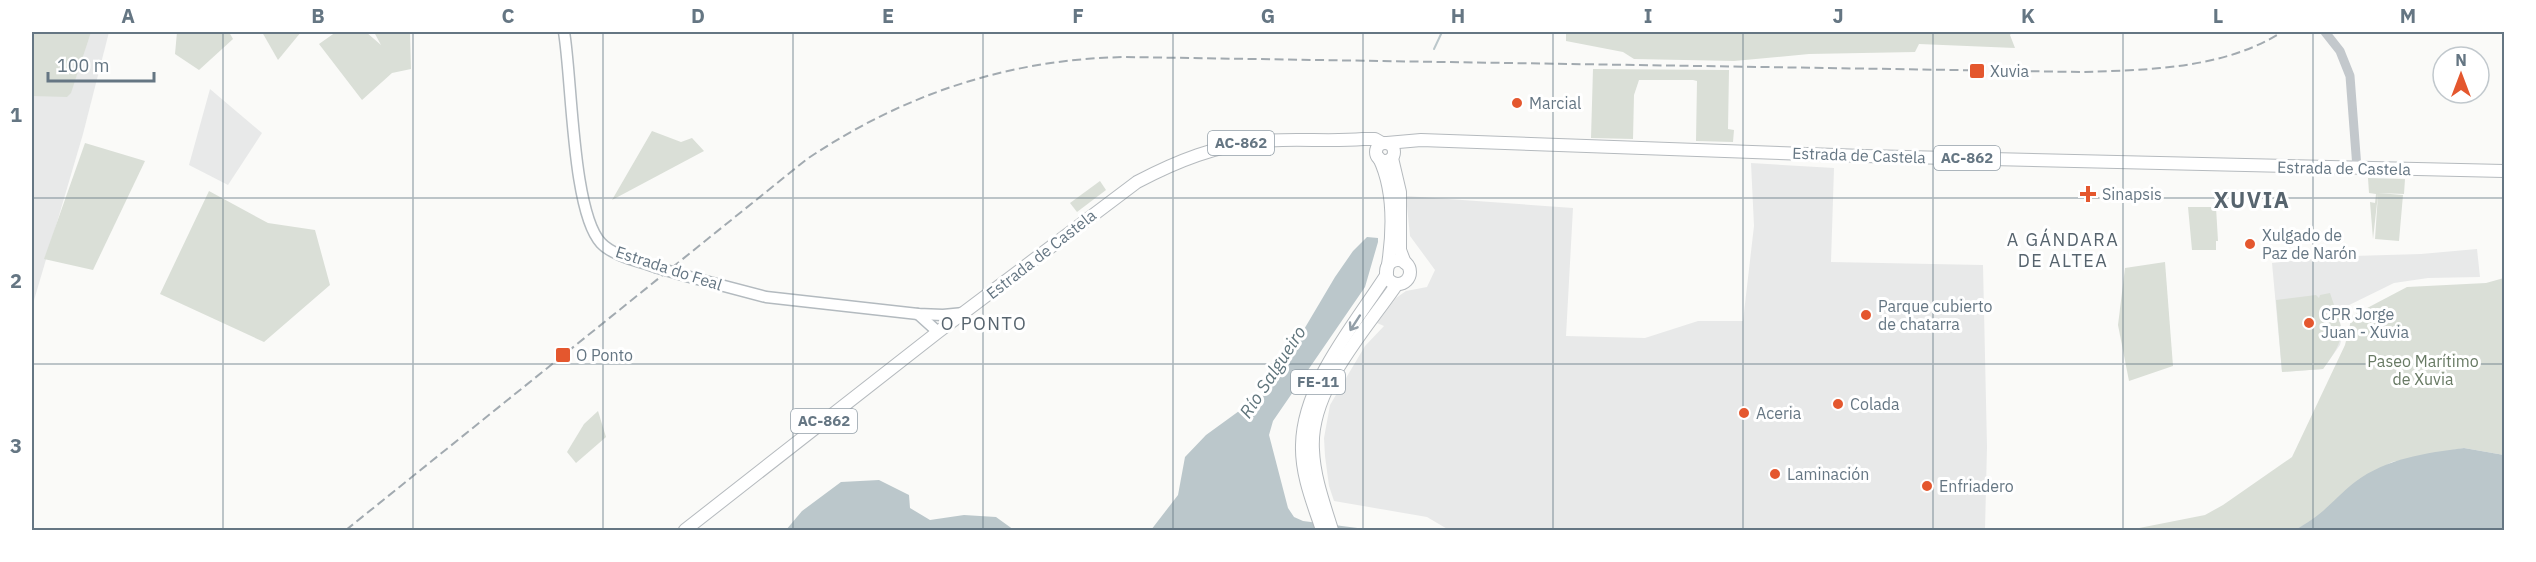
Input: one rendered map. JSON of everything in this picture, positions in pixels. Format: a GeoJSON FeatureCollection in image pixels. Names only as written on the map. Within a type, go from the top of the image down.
{"type":"FeatureCollection","features":[{"type":"Feature","properties":{"kind":"main road","name":"Estrada do Feal"},"geometry":{"type":"LineString","coordinates":[[564,32],[579,179],[596,237],[607,248],[655,267],[766,297],[918,314],[930,319],[964,312]]}},
{"type":"Feature","properties":{"kind":"main road","name":"Estrada de Castela"},"geometry":{"type":"LineString","coordinates":[[685,531],[1114,197],[1170,164],[1204,151],[1242,143],[1375,139],[1381,149]]}},
{"type":"Feature","properties":{"kind":"main road","name":"AC-862"},"geometry":{"type":"LineString","coordinates":[[1397,140],[1429,142],[1403,148],[1387,161],[1381,149],[1397,140]]}},
{"type":"Feature","properties":{"kind":"main road","name":"Estrada de Castela"},"geometry":{"type":"LineString","coordinates":[[1429,142],[2505,171]]}},
{"type":"Feature","properties":{"kind":"main road","name":"FE-11"},"geometry":{"type":"LineString","coordinates":[[1332,531],[1306,479],[1302,447],[1305,415],[1316,385],[1387,272],[1389,189],[1381,149]]}},
{"type":"Feature","properties":{"kind":"main road"},"geometry":{"type":"LineString","coordinates":[[1393,156],[1400,192],[1400,250],[1405,263],[1394,262],[1387,272],[1392,282],[1397,284]]}},
{"type":"Feature","properties":{"kind":"main road","name":"FE-11"},"geometry":{"type":"LineString","coordinates":[[1322,531],[1312,448],[1315,417],[1328,384],[1397,284],[1406,281],[1409,276],[1409,269],[1405,263]]}},
{"type":"Feature","properties":{"kind":"main road"},"geometry":{"type":"LineString","coordinates":[[930,319],[938,332]]}},
{"type":"Feature","properties":{"kind":"street"},"geometry":{"type":"LineString","coordinates":[[2325,32],[2340,51],[2350,76],[2357,168]]}},
{"type":"Feature","properties":{"kind":"shaded area"},"geometry":{"type":"Polygon","coordinates":[[[32,32],[109,32],[83,134],[32,307],[32,32]]]}},
{"type":"Feature","properties":{"kind":"shaded area"},"geometry":{"type":"Polygon","coordinates":[[[210,89],[262,133],[228,185],[189,165],[210,89]]]}},
{"type":"Feature","properties":{"kind":"shaded area"},"geometry":{"type":"Polygon","coordinates":[[[1751,163],[1834,168],[1831,262],[1983,265],[1987,447],[1985,530],[1449,530],[1427,517],[1334,501],[1329,486],[1324,438],[1330,405],[1365,346],[1384,326],[1377,323],[1396,298],[1406,291],[1427,287],[1435,270],[1410,236],[1406,196],[1573,208],[1566,336],[1645,338],[1698,321],[1743,321],[1754,226],[1751,163]]]}},
{"type":"Feature","properties":{"kind":"shaded area"},"geometry":{"type":"Polygon","coordinates":[[[1367,237],[1378,238],[1378,242],[1365,287],[1273,421],[1269,435],[1288,508],[1294,517],[1303,521],[1373,530],[1151,530],[1178,495],[1185,457],[1206,435],[1268,390],[1335,277],[1353,251],[1367,237]]]}},
{"type":"Feature","properties":{"kind":"shaded area"},"geometry":{"type":"Polygon","coordinates":[[[2477,249],[2480,277],[2428,278],[2394,283],[2337,311],[2343,333],[2340,345],[2323,369],[2282,372],[2272,263],[2330,257],[2332,262],[2353,260],[2353,256],[2421,254],[2477,249]]]}},
{"type":"Feature","properties":{"kind":"shaded area"},"geometry":{"type":"Polygon","coordinates":[[[2464,448],[2504,455],[2504,530],[2294,530],[2320,514],[2355,482],[2380,467],[2407,458],[2464,448]]]}},
{"type":"Feature","properties":{"kind":"shaded area"},"geometry":{"type":"Polygon","coordinates":[[[879,480],[909,495],[910,508],[930,520],[964,515],[996,517],[1014,530],[786,530],[802,511],[841,482],[879,480]]]}},
{"type":"Feature","properties":{"kind":"green space"},"geometry":{"type":"Polygon","coordinates":[[[32,32],[91,32],[71,93],[67,97],[32,96],[32,32]]]}},
{"type":"Feature","properties":{"kind":"green space"},"geometry":{"type":"Polygon","coordinates":[[[177,32],[229,32],[233,39],[199,70],[175,54],[177,32]]]}},
{"type":"Feature","properties":{"kind":"green space"},"geometry":{"type":"Polygon","coordinates":[[[262,32],[301,32],[278,60],[262,32]]]}},
{"type":"Feature","properties":{"kind":"green space"},"geometry":{"type":"Polygon","coordinates":[[[336,32],[366,32],[381,45],[374,32],[410,32],[411,69],[392,73],[362,100],[319,44],[336,32]]]}},
{"type":"Feature","properties":{"kind":"green space"},"geometry":{"type":"Polygon","coordinates":[[[1566,32],[2012,32],[2010,35],[2015,48],[1919,44],[1915,52],[1809,54],[1734,61],[1634,59],[1623,52],[1566,41],[1566,32]]]}},
{"type":"Feature","properties":{"kind":"green space"},"geometry":{"type":"Polygon","coordinates":[[[1593,69],[1729,70],[1728,129],[1734,130],[1733,142],[1696,141],[1697,81],[1693,80],[1639,80],[1634,95],[1633,139],[1591,138],[1593,69]]]}},
{"type":"Feature","properties":{"kind":"green space"},"geometry":{"type":"Polygon","coordinates":[[[652,131],[681,142],[692,138],[704,151],[612,200],[652,131]]]}},
{"type":"Feature","properties":{"kind":"green space"},"geometry":{"type":"Polygon","coordinates":[[[85,143],[145,161],[93,270],[44,259],[85,143]]]}},
{"type":"Feature","properties":{"kind":"green space"},"geometry":{"type":"Polygon","coordinates":[[[2368,178],[2405,179],[2404,194],[2378,193],[2403,195],[2399,241],[2375,239],[2378,194],[2373,239],[2370,202],[2375,203],[2376,194],[2369,193],[2368,178]]]}},
{"type":"Feature","properties":{"kind":"green space"},"geometry":{"type":"Polygon","coordinates":[[[1100,181],[1106,190],[1077,212],[1070,203],[1100,181]]]}},
{"type":"Feature","properties":{"kind":"green space"},"geometry":{"type":"Polygon","coordinates":[[[209,191],[268,223],[315,230],[330,285],[264,342],[160,294],[209,191]]]}},
{"type":"Feature","properties":{"kind":"green space"},"geometry":{"type":"Polygon","coordinates":[[[2188,207],[2216,207],[2218,241],[2216,241],[2216,250],[2192,250],[2188,207]]]}},
{"type":"Feature","properties":{"kind":"green space"},"geometry":{"type":"Polygon","coordinates":[[[2165,262],[2173,366],[2129,381],[2118,325],[2125,268],[2165,262]]]}},
{"type":"Feature","properties":{"kind":"green space","name":"Paseo Marítimo de Xuvia"},"geometry":{"type":"Polygon","coordinates":[[[2504,278],[2504,455],[2464,448],[2392,462],[2356,482],[2315,520],[2294,530],[2129,530],[2205,515],[2292,457],[2345,345],[2352,316],[2407,287],[2486,283],[2504,278]]]}},
{"type":"Feature","properties":{"kind":"green space","name":"CPR Jorge Juan - Xuvia"},"geometry":{"type":"Polygon","coordinates":[[[2330,293],[2341,332],[2337,348],[2323,369],[2282,372],[2276,300],[2316,295],[2319,298],[2320,295],[2330,293]]]}},
{"type":"Feature","properties":{"kind":"green space"},"geometry":{"type":"Polygon","coordinates":[[[598,411],[606,437],[576,463],[567,452],[584,424],[598,411]]]}},
{"type":"Feature","properties":{"kind":"waterway","name":"Río Salgueiro"},"geometry":{"type":"LineString","coordinates":[[1434,49],[1442,32]]}},
{"type":"Feature","properties":{"kind":"railway"},"geometry":{"type":"LineString","coordinates":[[346,530],[807,159],[881,116],[959,84],[999,73],[1083,59],[1126,57],[2081,72],[2159,68],[2211,60],[2236,54],[2282,32]]}},
{"type":"Feature","properties":{"kind":"place","name":"Xuvia"},"geometry":{"type":"Point","coordinates":[1977,71]}},
{"type":"Feature","properties":{"kind":"place","name":"Marcial"},"geometry":{"type":"Point","coordinates":[1517,103]}},
{"type":"Feature","properties":{"kind":"place","name":"Sinapsis"},"geometry":{"type":"Point","coordinates":[2088,194]}},
{"type":"Feature","properties":{"kind":"place","name":"Xulgado de Paz de Narón"},"geometry":{"type":"Point","coordinates":[2250,244]}},
{"type":"Feature","properties":{"kind":"place","name":"Parque cubierto de chatarra"},"geometry":{"type":"Point","coordinates":[1866,315]}},
{"type":"Feature","properties":{"kind":"place","name":"CPR Jorge Juan - Xuvia"},"geometry":{"type":"Point","coordinates":[2309,323]}},
{"type":"Feature","properties":{"kind":"place","name":"O Ponto"},"geometry":{"type":"Point","coordinates":[563,355]}},
{"type":"Feature","properties":{"kind":"place","name":"Colada"},"geometry":{"type":"Point","coordinates":[1838,404]}},
{"type":"Feature","properties":{"kind":"place","name":"Aceria"},"geometry":{"type":"Point","coordinates":[1744,413]}},
{"type":"Feature","properties":{"kind":"place","name":"Laminación"},"geometry":{"type":"Point","coordinates":[1775,474]}},
{"type":"Feature","properties":{"kind":"place","name":"Enfriadero"},"geometry":{"type":"Point","coordinates":[1927,486]}},
{"type":"Feature","properties":{"kind":"district","name":"XUVIA"},"geometry":{"type":"Point","coordinates":[2252,200]}},
{"type":"Feature","properties":{"kind":"district","name":"A GÁNDARA DE ALTEA"},"geometry":{"type":"Point","coordinates":[2063,250]}},
{"type":"Feature","properties":{"kind":"district","name":"O PONTO"},"geometry":{"type":"Point","coordinates":[984,324]}}]}
